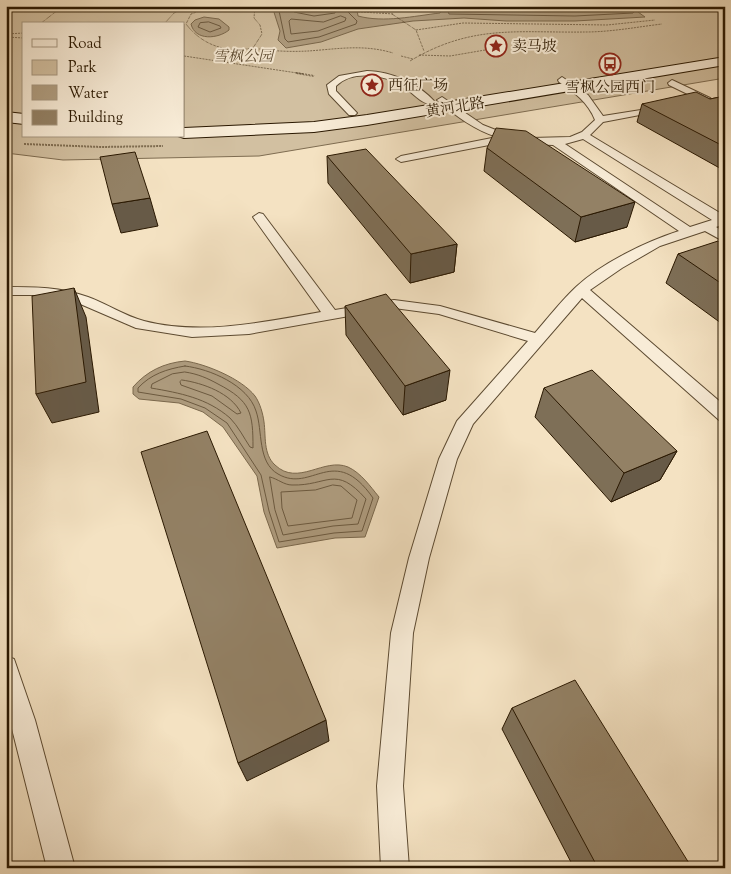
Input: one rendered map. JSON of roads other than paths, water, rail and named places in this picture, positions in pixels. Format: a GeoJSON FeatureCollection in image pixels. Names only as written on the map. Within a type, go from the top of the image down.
{"type":"FeatureCollection","features":[{"type":"Feature","properties":{"kind":"main road","name":"黄河北路"},"geometry":{"type":"LineString","coordinates":[[568,84],[725,52]]}},
{"type":"Feature","properties":{"kind":"main road","name":"黄河北路"},"geometry":{"type":"LineString","coordinates":[[185,133],[314,127],[441,103],[725,61]]}},
{"type":"Feature","properties":{"kind":"main road","name":"黄河北路"},"geometry":{"type":"LineString","coordinates":[[185,124],[284,119],[441,103]]}},
{"type":"Feature","properties":{"kind":"main road"},"geometry":{"type":"LineString","coordinates":[[6,117],[22,118]]}},
{"type":"Feature","properties":{"kind":"main road"},"geometry":{"type":"LineString","coordinates":[[6,127],[22,128]]}},
{"type":"Feature","properties":{"kind":"lane"},"geometry":{"type":"LineString","coordinates":[[352,112],[332,92],[331,85],[335,80],[349,75],[370,74],[390,76],[441,103],[480,127],[509,138],[538,142],[554,141],[583,136],[600,120],[711,99],[672,83]]}},
{"type":"Feature","properties":{"kind":"lane"},"geometry":{"type":"LineString","coordinates":[[568,84],[596,108],[600,120]]}},
{"type":"Feature","properties":{"kind":"lane"},"geometry":{"type":"LineString","coordinates":[[583,136],[713,227]]}},
{"type":"Feature","properties":{"kind":"lane"},"geometry":{"type":"LineString","coordinates":[[401,159],[509,138]]}},
{"type":"Feature","properties":{"kind":"lane"},"geometry":{"type":"LineString","coordinates":[[554,141],[713,227]]}},
{"type":"Feature","properties":{"kind":"lane"},"geometry":{"type":"LineString","coordinates":[[259,216],[331,315]]}},
{"type":"Feature","properties":{"kind":"lane"},"geometry":{"type":"LineString","coordinates":[[396,868],[390,786],[402,633],[419,558],[448,459],[466,421],[581,290],[617,265],[656,243],[713,227]]}},
{"type":"Feature","properties":{"kind":"lane"},"geometry":{"type":"LineString","coordinates":[[581,290],[725,416]]}},
{"type":"Feature","properties":{"kind":"lane"},"geometry":{"type":"LineString","coordinates":[[6,291],[48,291],[84,300],[141,325],[192,332],[249,329],[394,304],[440,310],[538,339]]}},
{"type":"Feature","properties":{"kind":"lane"},"geometry":{"type":"LineString","coordinates":[[6,667],[24,720],[61,868]]}},
{"type":"Feature","properties":{"kind":"water"},"geometry":{"type":"Polygon","coordinates":[[[272,6],[291,6],[303,10],[325,10],[344,6],[357,10],[358,16],[378,19],[440,13],[442,8],[438,6],[682,7],[638,12],[645,17],[575,21],[506,21],[464,18],[413,21],[358,29],[321,42],[286,48],[278,40],[280,31],[272,6]]]}},
{"type":"Feature","properties":{"kind":"water"},"geometry":{"type":"Polygon","coordinates":[[[204,17],[219,19],[229,27],[229,30],[213,37],[202,36],[193,30],[191,24],[195,20],[204,17]]]}},
{"type":"Feature","properties":{"kind":"water"},"geometry":{"type":"Polygon","coordinates":[[[185,361],[203,365],[233,378],[255,396],[263,416],[268,456],[275,465],[284,471],[302,473],[339,465],[348,467],[361,476],[379,497],[365,537],[335,538],[277,548],[264,512],[257,476],[223,427],[203,412],[179,403],[139,399],[133,394],[133,387],[150,372],[163,366],[185,361]]]}},
{"type":"Feature","properties":{"kind":"place","name":"卖马坡"},"geometry":{"type":"Point","coordinates":[496,46]}},
{"type":"Feature","properties":{"kind":"place","name":"雪枫公园西门"},"geometry":{"type":"Point","coordinates":[610,64]}},
{"type":"Feature","properties":{"kind":"place","name":"西征广场"},"geometry":{"type":"Point","coordinates":[372,85]}},
{"type":"Feature","properties":{"kind":"park label","name":"雪枫公园"},"geometry":{"type":"Point","coordinates":[243,56]}}]}
